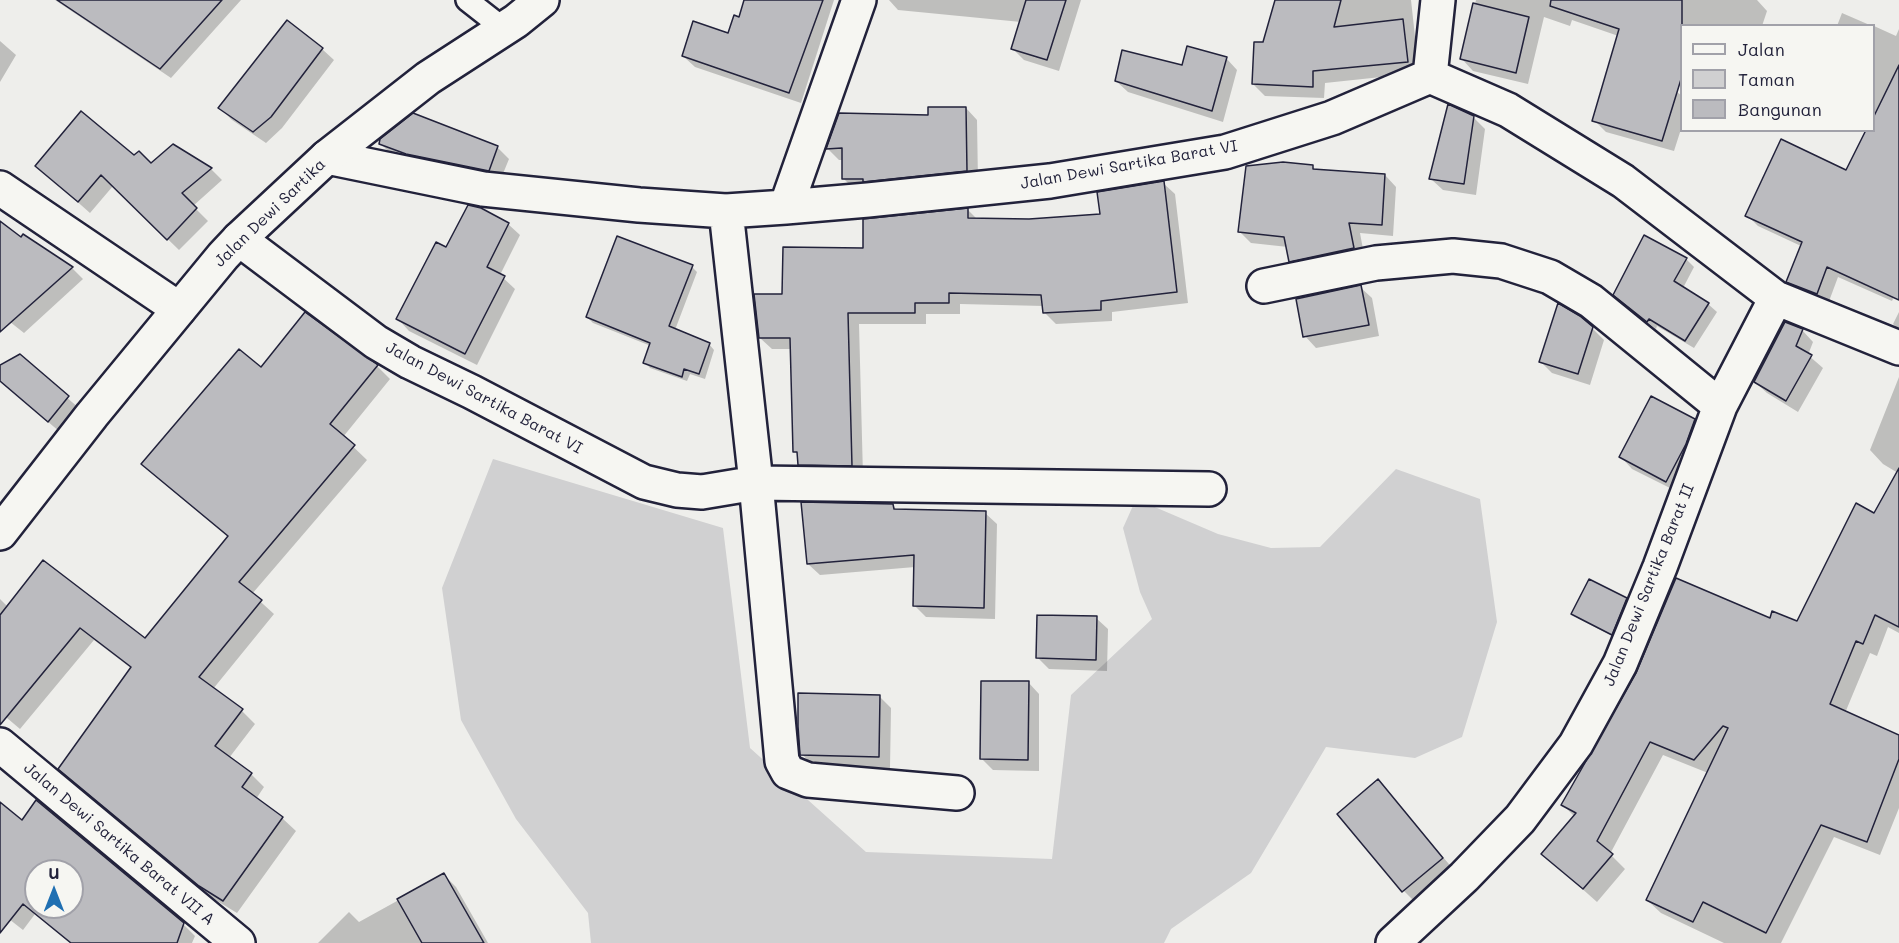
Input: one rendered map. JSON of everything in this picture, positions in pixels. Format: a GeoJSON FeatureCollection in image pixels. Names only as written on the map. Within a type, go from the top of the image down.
{"type":"FeatureCollection","features":[{"type":"Feature","properties":{"kind":"street","name":"Jalan Dewi Sartika"},"geometry":{"type":"LineString","coordinates":[[0,533],[92,415],[239,239],[327,157],[428,78],[504,30],[542,0]]}},
{"type":"Feature","properties":{"kind":"street"},"geometry":{"type":"LineString","coordinates":[[786,207],[859,0]]}},
{"type":"Feature","properties":{"kind":"street"},"geometry":{"type":"LineString","coordinates":[[1438,0],[1430,76],[1508,110],[1623,182],[1776,298],[1899,348]]}},
{"type":"Feature","properties":{"kind":"street","name":"Jalan Dewi Sartika Barat VI"},"geometry":{"type":"LineString","coordinates":[[327,157],[483,189],[639,205],[726,211],[786,207],[1050,181],[1225,152],[1332,118],[1430,76]]}},
{"type":"Feature","properties":{"kind":"street"},"geometry":{"type":"LineString","coordinates":[[0,188],[179,309]]}},
{"type":"Feature","properties":{"kind":"street"},"geometry":{"type":"LineString","coordinates":[[726,211],[756,483],[782,760],[788,772],[808,780],[957,793]]}},
{"type":"Feature","properties":{"kind":"street","name":"Jalan Dewi Sartika Barat VI"},"geometry":{"type":"LineString","coordinates":[[239,239],[376,342],[410,362],[644,482],[677,490],[702,492],[756,483],[1209,489]]}},
{"type":"Feature","properties":{"kind":"street"},"geometry":{"type":"LineString","coordinates":[[1264,286],[1387,262],[1453,256],[1502,261],[1550,277],[1591,301],[1720,406]]}},
{"type":"Feature","properties":{"kind":"street","name":"Jalan Dewi Sartika Barat II"},"geometry":{"type":"LineString","coordinates":[[1393,943],[1464,877],[1520,819],[1576,744],[1620,664],[1660,567],[1720,406],[1776,298]]}},
{"type":"Feature","properties":{"kind":"street","name":"Jalan Dewi Sartika Barat VII A"},"geometry":{"type":"LineString","coordinates":[[0,746],[238,943]]}},
{"type":"Feature","properties":{"kind":"lane"},"geometry":{"type":"LineString","coordinates":[[467,0],[504,30]]}},
{"type":"Feature","properties":{"kind":"green space"},"geometry":{"type":"Polygon","coordinates":[[[493,459],[723,528],[750,748],[866,852],[1052,859],[1071,695],[1152,619],[1140,592],[1123,528],[1136,499],[1218,534],[1271,548],[1320,547],[1396,469],[1480,499],[1497,622],[1462,737],[1415,758],[1326,747],[1251,873],[1171,929],[1164,943],[591,943],[588,913],[516,819],[461,720],[442,588],[493,459]]]}},
{"type":"Feature","properties":{"kind":"building"},"geometry":{"type":"Polygon","coordinates":[[[57,0],[222,0],[160,69],[57,0]]]}},
{"type":"Feature","properties":{"kind":"building"},"geometry":{"type":"Polygon","coordinates":[[[744,0],[823,0],[789,93],[682,56],[693,21],[728,33],[734,15],[739,17],[744,0]]]}},
{"type":"Feature","properties":{"kind":"building"},"geometry":{"type":"Polygon","coordinates":[[[1026,0],[1066,0],[1047,60],[1011,49],[1026,0]]]}},
{"type":"Feature","properties":{"kind":"building"},"geometry":{"type":"Polygon","coordinates":[[[1275,0],[1341,0],[1334,27],[1403,19],[1408,62],[1313,71],[1313,87],[1252,84],[1254,42],[1263,42],[1275,0]]]}},
{"type":"Feature","properties":{"kind":"building"},"geometry":{"type":"Polygon","coordinates":[[[1551,0],[1682,0],[1680,82],[1662,141],[1592,121],[1619,29],[1550,6],[1551,0]]]}},
{"type":"Feature","properties":{"kind":"building"},"geometry":{"type":"Polygon","coordinates":[[[1473,3],[1529,17],[1516,73],[1460,59],[1473,3]]]}},
{"type":"Feature","properties":{"kind":"building"},"geometry":{"type":"Polygon","coordinates":[[[287,20],[323,48],[271,117],[253,132],[218,108],[287,20]]]}},
{"type":"Feature","properties":{"kind":"building"},"geometry":{"type":"Polygon","coordinates":[[[1187,46],[1227,57],[1212,111],[1115,81],[1122,50],[1182,65],[1187,46]]]}},
{"type":"Feature","properties":{"kind":"building"},"geometry":{"type":"Polygon","coordinates":[[[1899,65],[1899,300],[1827,267],[1817,294],[1786,282],[1802,242],[1745,216],[1781,139],[1846,170],[1865,132],[1875,132],[1875,114],[1899,65]]]}},
{"type":"Feature","properties":{"kind":"building"},"geometry":{"type":"Polygon","coordinates":[[[1448,104],[1474,116],[1464,184],[1429,179],[1448,104]]]}},
{"type":"Feature","properties":{"kind":"building"},"geometry":{"type":"Polygon","coordinates":[[[928,107],[966,107],[967,171],[863,182],[863,179],[842,179],[842,148],[826,149],[839,113],[928,115],[928,107]]]}},
{"type":"Feature","properties":{"kind":"building"},"geometry":{"type":"Polygon","coordinates":[[[81,111],[134,155],[139,151],[151,163],[173,144],[212,168],[182,193],[197,208],[167,240],[101,175],[78,202],[35,166],[81,111]]]}},
{"type":"Feature","properties":{"kind":"building"},"geometry":{"type":"Polygon","coordinates":[[[413,113],[498,146],[489,171],[406,154],[379,144],[380,139],[413,113]]]}},
{"type":"Feature","properties":{"kind":"building"},"geometry":{"type":"Polygon","coordinates":[[[1283,162],[1313,165],[1313,169],[1385,174],[1382,225],[1349,223],[1354,248],[1289,262],[1284,237],[1238,232],[1246,166],[1283,162]]]}},
{"type":"Feature","properties":{"kind":"building"},"geometry":{"type":"Polygon","coordinates":[[[1164,181],[1177,292],[1101,301],[1101,310],[1043,313],[1041,295],[949,293],[949,303],[915,303],[915,313],[848,313],[852,466],[798,465],[797,452],[793,452],[790,338],[759,338],[754,294],[782,294],[783,247],[863,248],[863,219],[968,208],[968,218],[1029,219],[1100,214],[1097,192],[1164,181]]]}},
{"type":"Feature","properties":{"kind":"building"},"geometry":{"type":"Polygon","coordinates":[[[468,205],[481,208],[509,223],[487,267],[505,276],[465,354],[396,319],[436,242],[446,247],[468,205]]]}},
{"type":"Feature","properties":{"kind":"building"},"geometry":{"type":"Polygon","coordinates":[[[0,221],[21,237],[23,234],[73,267],[0,332],[0,221]]]}},
{"type":"Feature","properties":{"kind":"building"},"geometry":{"type":"Polygon","coordinates":[[[1644,235],[1687,258],[1674,281],[1709,303],[1685,341],[1649,319],[1647,322],[1613,295],[1644,235]]]}},
{"type":"Feature","properties":{"kind":"building"},"geometry":{"type":"Polygon","coordinates":[[[617,236],[693,265],[669,326],[710,343],[699,374],[684,369],[682,377],[643,363],[650,343],[586,317],[617,236]]]}},
{"type":"Feature","properties":{"kind":"building"},"geometry":{"type":"Polygon","coordinates":[[[1361,285],[1369,325],[1303,337],[1296,299],[1361,285]]]}},
{"type":"Feature","properties":{"kind":"building"},"geometry":{"type":"Polygon","coordinates":[[[1558,303],[1593,327],[1578,374],[1539,362],[1558,303]]]}},
{"type":"Feature","properties":{"kind":"building"},"geometry":{"type":"Polygon","coordinates":[[[305,312],[378,365],[330,424],[355,445],[239,582],[262,600],[199,677],[243,709],[215,746],[252,773],[242,787],[283,817],[223,901],[199,886],[58,769],[131,667],[80,628],[0,725],[0,615],[43,560],[145,638],[228,536],[141,464],[239,349],[261,367],[305,312]]]}},
{"type":"Feature","properties":{"kind":"building"},"geometry":{"type":"Polygon","coordinates":[[[1785,322],[1803,329],[1796,346],[1812,355],[1786,401],[1754,382],[1785,322]]]}},
{"type":"Feature","properties":{"kind":"building"},"geometry":{"type":"Polygon","coordinates":[[[20,354],[69,396],[48,422],[0,381],[0,365],[20,354]]]}},
{"type":"Feature","properties":{"kind":"building"},"geometry":{"type":"Polygon","coordinates":[[[1651,396],[1695,419],[1686,444],[1666,482],[1619,457],[1651,396]]]}},
{"type":"Feature","properties":{"kind":"building"},"geometry":{"type":"Polygon","coordinates":[[[1899,468],[1899,627],[1875,615],[1863,644],[1856,641],[1830,704],[1899,735],[1899,759],[1867,842],[1821,825],[1766,933],[1703,902],[1693,922],[1646,900],[1728,728],[1723,726],[1694,760],[1650,742],[1597,841],[1613,854],[1583,889],[1541,854],[1576,813],[1561,805],[1636,673],[1676,578],[1770,618],[1772,611],[1797,621],[1856,503],[1874,513],[1899,468]]]}},
{"type":"Feature","properties":{"kind":"building"},"geometry":{"type":"Polygon","coordinates":[[[801,502],[893,504],[894,509],[986,511],[984,608],[913,606],[914,555],[807,564],[801,502]]]}},
{"type":"Feature","properties":{"kind":"building"},"geometry":{"type":"Polygon","coordinates":[[[1589,579],[1627,598],[1612,635],[1571,614],[1589,579]]]}},
{"type":"Feature","properties":{"kind":"building"},"geometry":{"type":"Polygon","coordinates":[[[1037,615],[1097,616],[1096,660],[1036,658],[1037,615]]]}},
{"type":"Feature","properties":{"kind":"building"},"geometry":{"type":"Polygon","coordinates":[[[981,681],[1029,681],[1028,760],[980,759],[981,681]]]}},
{"type":"Feature","properties":{"kind":"building"},"geometry":{"type":"Polygon","coordinates":[[[798,693],[880,695],[879,757],[800,755],[798,693]]]}},
{"type":"Feature","properties":{"kind":"building"},"geometry":{"type":"Polygon","coordinates":[[[1378,779],[1443,858],[1402,892],[1337,814],[1378,779]]]}},
{"type":"Feature","properties":{"kind":"building"},"geometry":{"type":"Polygon","coordinates":[[[36,800],[184,923],[177,943],[71,943],[41,919],[84,919],[84,859],[24,859],[24,905],[0,933],[0,802],[22,820],[36,800]]]}},
{"type":"Feature","properties":{"kind":"building"},"geometry":{"type":"Polygon","coordinates":[[[444,873],[484,943],[422,943],[397,899],[444,873]]]}}]}
